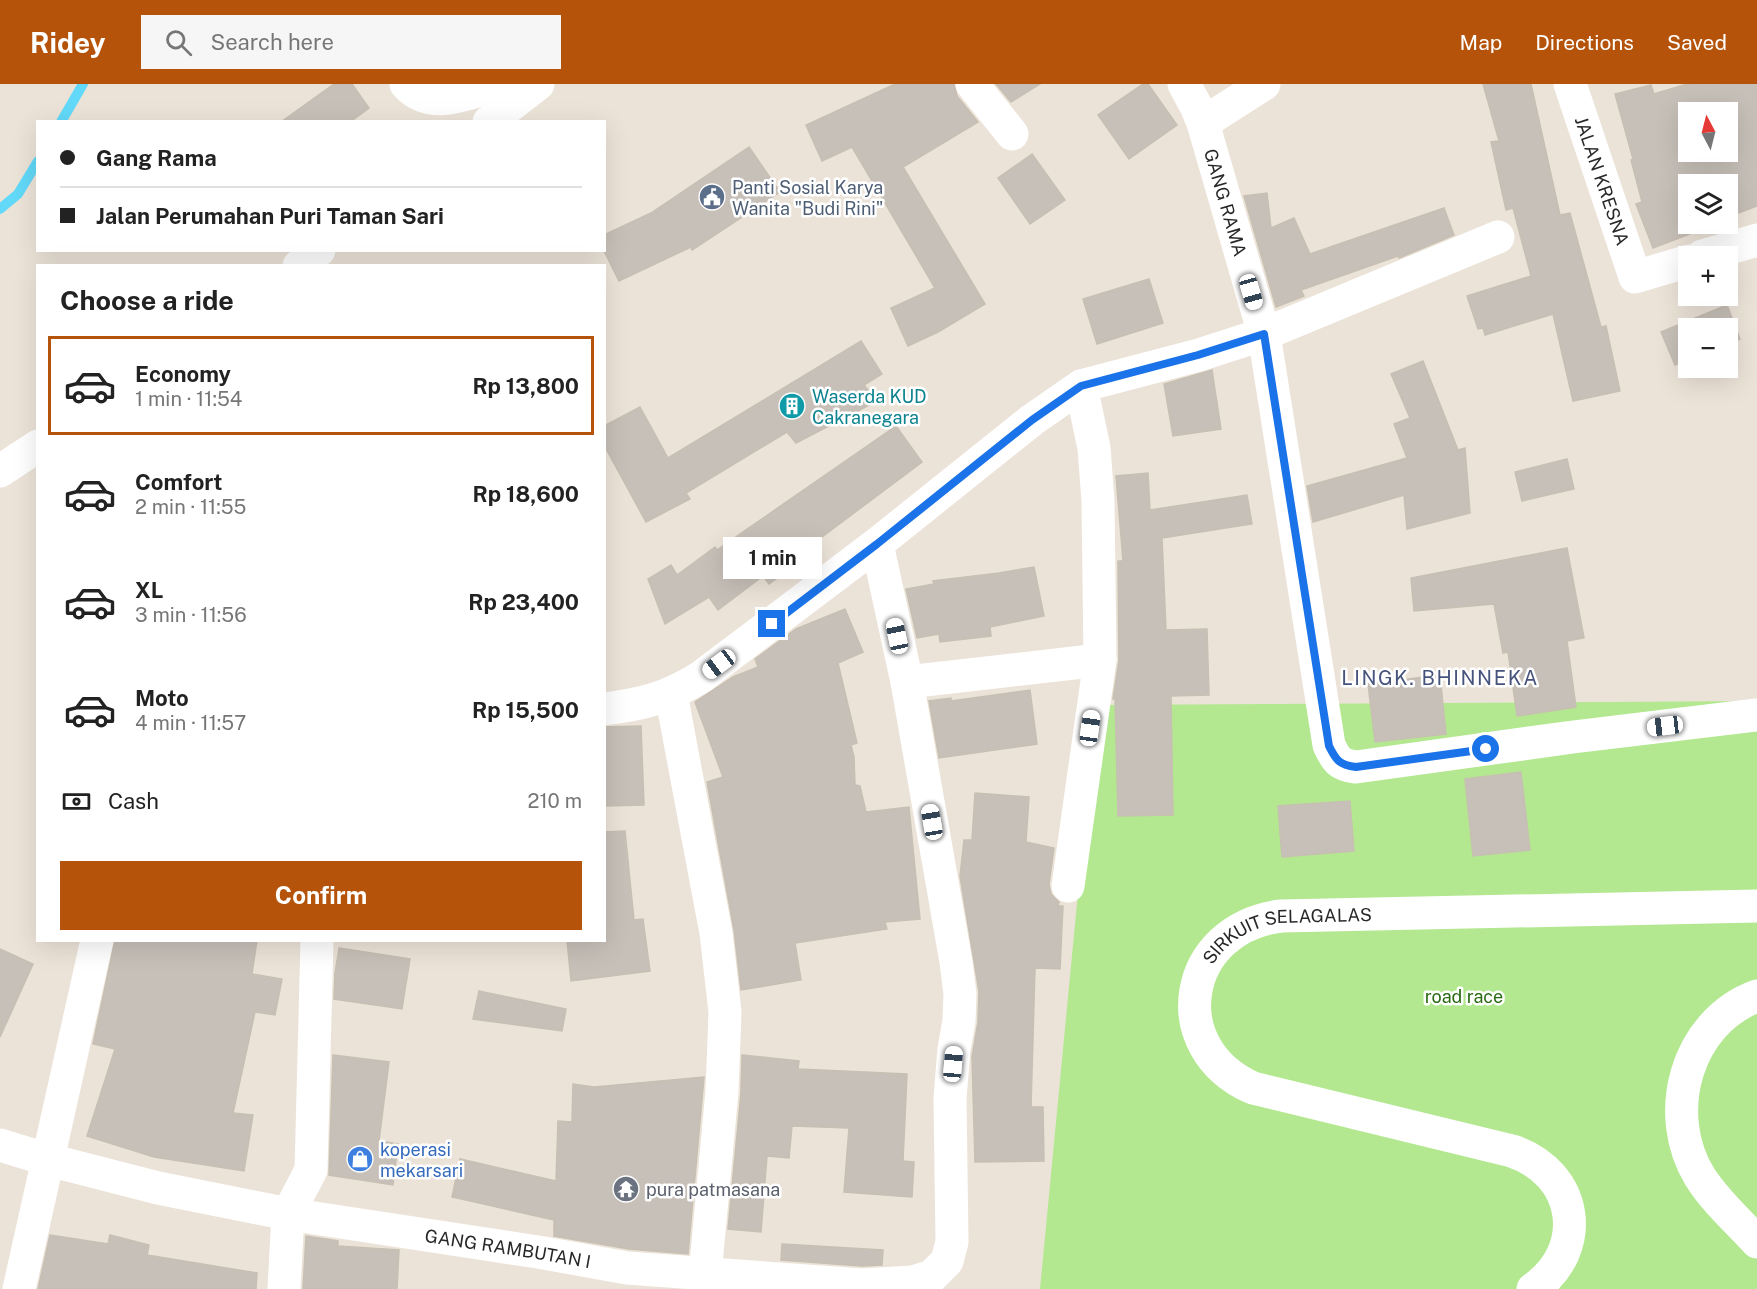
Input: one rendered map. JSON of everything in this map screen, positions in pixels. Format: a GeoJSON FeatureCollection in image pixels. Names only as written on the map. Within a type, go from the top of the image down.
{"type":"FeatureCollection","features":[{"type":"Feature","properties":{"kind":"street"},"geometry":{"type":"LineString","coordinates":[[406,84],[422,96],[435,99],[449,98],[499,84]]}},
{"type":"Feature","properties":{"kind":"street"},"geometry":{"type":"LineString","coordinates":[[492,120],[538,84]]}},
{"type":"Feature","properties":{"kind":"street"},"geometry":{"type":"LineString","coordinates":[[972,84],[1012,134]]}},
{"type":"Feature","properties":{"kind":"street","name":"GANG RAMA"},"geometry":{"type":"LineString","coordinates":[[1184,84],[1203,123],[1264,334],[1329,746],[1337,761],[1344,766],[1356,767],[1573,737],[1757,715]]}},
{"type":"Feature","properties":{"kind":"street"},"geometry":{"type":"LineString","coordinates":[[1203,123],[1264,84]]}},
{"type":"Feature","properties":{"kind":"street","name":"JALAN KRESNA"},"geometry":{"type":"LineString","coordinates":[[1570,84],[1635,278],[1678,266]]}},
{"type":"Feature","properties":{"kind":"street"},"geometry":{"type":"LineString","coordinates":[[606,709],[651,702],[701,677],[877,544],[1032,420],[1081,386],[1198,355],[1264,334],[1498,237]]}},
{"type":"Feature","properties":{"kind":"street"},"geometry":{"type":"LineString","coordinates":[[1736,246],[1757,240]]}},
{"type":"Feature","properties":{"kind":"street"},"geometry":{"type":"LineString","coordinates":[[302,264],[316,252]]}},
{"type":"Feature","properties":{"kind":"street"},"geometry":{"type":"LineString","coordinates":[[1068,886],[1100,660],[1098,501],[1094,448],[1081,386]]}},
{"type":"Feature","properties":{"kind":"street"},"geometry":{"type":"LineString","coordinates":[[0,471],[36,447]]}},
{"type":"Feature","properties":{"kind":"street"},"geometry":{"type":"LineString","coordinates":[[877,544],[907,682],[1100,660]]}},
{"type":"Feature","properties":{"kind":"street","name":"GANG RAMBUTAN I"},"geometry":{"type":"LineString","coordinates":[[0,1145],[158,1188],[288,1214],[538,1252],[627,1268],[862,1285],[914,1282],[932,1276],[946,1261],[952,1242],[950,1098],[960,994],[957,962],[907,682]]}},
{"type":"Feature","properties":{"kind":"street"},"geometry":{"type":"LineString","coordinates":[[671,694],[716,933],[725,1012],[722,1091],[705,1275]]}},
{"type":"Feature","properties":{"kind":"street","name":"SIRKUIT SELAGALAS"},"geometry":{"type":"LineString","coordinates":[[1533,1289],[1547,1278],[1559,1263],[1565,1252],[1569,1227],[1566,1202],[1546,1169],[1536,1161],[1512,1151],[1253,1088],[1239,1082],[1216,1063],[1207,1050],[1196,1022],[1196,991],[1206,962],[1214,949],[1237,930],[1251,922],[1281,916],[1757,906]]}},
{"type":"Feature","properties":{"kind":"street"},"geometry":{"type":"LineString","coordinates":[[19,1289],[97,942]]}},
{"type":"Feature","properties":{"kind":"street"},"geometry":{"type":"LineString","coordinates":[[284,1289],[288,1214],[311,1170],[317,942]]}},
{"type":"Feature","properties":{"kind":"street"},"geometry":{"type":"LineString","coordinates":[[1757,996],[1733,1009],[1703,1038],[1685,1076],[1681,1097],[1684,1139],[1700,1177],[1757,1242]]}},
{"type":"Feature","properties":{"kind":"green space","name":"road race"},"geometry":{"type":"Polygon","coordinates":[[[1757,701],[1757,1289],[1040,1289],[1096,705],[1757,701]]]}},
{"type":"Feature","properties":{"kind":"building"},"geometry":{"type":"Polygon","coordinates":[[[334,84],[352,84],[369,108],[353,120],[284,120],[334,84]]]}},
{"type":"Feature","properties":{"kind":"building"},"geometry":{"type":"Polygon","coordinates":[[[895,84],[954,84],[957,96],[978,122],[903,167],[985,304],[938,332],[908,346],[891,308],[935,288],[852,147],[822,161],[806,125],[895,84]]]}},
{"type":"Feature","properties":{"kind":"building"},"geometry":{"type":"Polygon","coordinates":[[[996,84],[1040,84],[1011,102],[996,84]]]}},
{"type":"Feature","properties":{"kind":"building"},"geometry":{"type":"Polygon","coordinates":[[[1143,84],[1148,84],[1177,125],[1129,159],[1098,115],[1143,84]]]}},
{"type":"Feature","properties":{"kind":"building"},"geometry":{"type":"Polygon","coordinates":[[[1483,84],[1531,84],[1560,215],[1570,213],[1601,327],[1606,326],[1620,391],[1573,401],[1553,314],[1485,335],[1483,328],[1478,329],[1467,296],[1531,276],[1513,208],[1506,210],[1491,142],[1499,141],[1483,84]]]}},
{"type":"Feature","properties":{"kind":"building"},"geometry":{"type":"Polygon","coordinates":[[[1687,84],[1757,84],[1757,206],[1738,213],[1738,174],[1678,174],[1678,234],[1689,234],[1653,248],[1636,204],[1642,202],[1615,94],[1651,85],[1654,94],[1687,84]]]}},
{"type":"Feature","properties":{"kind":"building"},"geometry":{"type":"Polygon","coordinates":[[[749,147],[780,192],[692,250],[691,247],[619,281],[604,252],[606,234],[651,213],[749,147]]]}},
{"type":"Feature","properties":{"kind":"building"},"geometry":{"type":"Polygon","coordinates":[[[1032,154],[1065,200],[1030,224],[998,178],[1032,154]]]}},
{"type":"Feature","properties":{"kind":"building"},"geometry":{"type":"Polygon","coordinates":[[[1267,193],[1271,228],[1294,218],[1310,254],[1444,208],[1454,235],[1399,258],[1398,256],[1301,290],[1304,296],[1276,307],[1244,196],[1267,193]]]}},
{"type":"Feature","properties":{"kind":"building"},"geometry":{"type":"Polygon","coordinates":[[[1149,279],[1163,323],[1097,344],[1083,299],[1149,279]]]}},
{"type":"Feature","properties":{"kind":"building"},"geometry":{"type":"Polygon","coordinates":[[[1727,306],[1732,318],[1695,318],[1727,306]]]}},
{"type":"Feature","properties":{"kind":"building"},"geometry":{"type":"Polygon","coordinates":[[[1678,325],[1678,364],[1675,365],[1661,332],[1678,325]]]}},
{"type":"Feature","properties":{"kind":"building"},"geometry":{"type":"Polygon","coordinates":[[[861,341],[882,374],[864,385],[877,401],[796,443],[787,432],[686,493],[690,499],[646,522],[606,449],[606,425],[640,407],[668,458],[861,341]]]}},
{"type":"Feature","properties":{"kind":"building"},"geometry":{"type":"Polygon","coordinates":[[[1423,361],[1458,450],[1465,448],[1470,513],[1407,529],[1404,495],[1313,522],[1307,486],[1407,458],[1394,424],[1410,418],[1391,374],[1423,361]]]}},
{"type":"Feature","properties":{"kind":"building"},"geometry":{"type":"Polygon","coordinates":[[[1212,370],[1221,429],[1173,436],[1164,384],[1212,370]]]}},
{"type":"Feature","properties":{"kind":"building"},"geometry":{"type":"Polygon","coordinates":[[[896,426],[922,462],[798,555],[802,560],[769,584],[763,576],[718,610],[709,597],[665,624],[648,579],[671,565],[677,575],[715,547],[717,550],[896,426]]]}},
{"type":"Feature","properties":{"kind":"building"},"geometry":{"type":"Polygon","coordinates":[[[1567,459],[1574,489],[1522,501],[1515,472],[1567,459]]]}},
{"type":"Feature","properties":{"kind":"building"},"geometry":{"type":"Polygon","coordinates":[[[1148,473],[1150,510],[1247,495],[1252,524],[1162,538],[1166,630],[1207,629],[1209,695],[1171,696],[1173,815],[1118,816],[1115,698],[1113,699],[1119,660],[1118,561],[1123,561],[1116,476],[1148,473]]]}},
{"type":"Feature","properties":{"kind":"building"},"geometry":{"type":"Polygon","coordinates":[[[1567,548],[1584,638],[1567,641],[1576,707],[1517,716],[1508,652],[1503,653],[1494,604],[1414,611],[1411,578],[1567,548]]]}},
{"type":"Feature","properties":{"kind":"building"},"geometry":{"type":"Polygon","coordinates":[[[1034,567],[1044,616],[990,627],[991,636],[940,642],[939,634],[917,638],[906,589],[934,584],[933,581],[1034,567]]]}},
{"type":"Feature","properties":{"kind":"building"},"geometry":{"type":"Polygon","coordinates":[[[845,609],[863,652],[838,663],[857,743],[851,745],[855,785],[860,786],[866,812],[909,807],[920,919],[885,922],[887,929],[795,943],[801,980],[741,990],[734,930],[707,782],[723,777],[695,702],[733,677],[758,667],[755,659],[796,629],[845,609]]]}},
{"type":"Feature","properties":{"kind":"building"},"geometry":{"type":"Polygon","coordinates":[[[1440,675],[1446,734],[1375,742],[1368,684],[1440,675]]]}},
{"type":"Feature","properties":{"kind":"building"},"geometry":{"type":"Polygon","coordinates":[[[1030,690],[1037,744],[939,758],[929,701],[951,698],[951,701],[1030,690]]]}},
{"type":"Feature","properties":{"kind":"building"},"geometry":{"type":"Polygon","coordinates":[[[641,726],[644,805],[606,806],[606,727],[641,726]]]}},
{"type":"Feature","properties":{"kind":"building"},"geometry":{"type":"Polygon","coordinates":[[[1521,772],[1530,850],[1473,856],[1465,779],[1521,772]]]}},
{"type":"Feature","properties":{"kind":"building"},"geometry":{"type":"Polygon","coordinates":[[[975,793],[1029,797],[1026,842],[1054,848],[1049,884],[1051,894],[1059,902],[1058,906],[1063,906],[1060,969],[1035,968],[1031,1107],[1043,1107],[1044,1161],[975,1162],[972,1057],[978,1022],[979,992],[960,876],[964,840],[972,840],[975,793]]]}},
{"type":"Feature","properties":{"kind":"building"},"geometry":{"type":"Polygon","coordinates":[[[1350,801],[1354,851],[1282,857],[1278,806],[1350,801]]]}},
{"type":"Feature","properties":{"kind":"building"},"geometry":{"type":"Polygon","coordinates":[[[625,831],[634,920],[643,919],[650,971],[571,981],[567,942],[606,942],[606,832],[625,831]]]}},
{"type":"Feature","properties":{"kind":"building"},"geometry":{"type":"Polygon","coordinates":[[[115,942],[257,942],[252,974],[282,979],[275,1015],[255,1012],[233,1113],[253,1115],[244,1171],[154,1157],[87,1136],[115,1049],[93,1044],[115,942]]]}},
{"type":"Feature","properties":{"kind":"building"},"geometry":{"type":"Polygon","coordinates":[[[339,948],[410,959],[402,1009],[334,999],[339,948]]]}},
{"type":"Feature","properties":{"kind":"building"},"geometry":{"type":"Polygon","coordinates":[[[0,949],[33,964],[0,1037],[0,949]]]}},
{"type":"Feature","properties":{"kind":"building"},"geometry":{"type":"Polygon","coordinates":[[[479,991],[566,1009],[562,1031],[473,1019],[479,991]]]}},
{"type":"Feature","properties":{"kind":"building"},"geometry":{"type":"Polygon","coordinates":[[[333,1055],[389,1062],[379,1141],[398,1144],[393,1185],[329,1175],[333,1055]]]}},
{"type":"Feature","properties":{"kind":"building"},"geometry":{"type":"Polygon","coordinates":[[[742,1055],[799,1061],[798,1069],[907,1074],[903,1161],[914,1162],[912,1197],[844,1192],[849,1128],[792,1126],[789,1158],[767,1156],[761,1232],[728,1229],[741,1093],[742,1055]]]}},
{"type":"Feature","properties":{"kind":"building","name":"pura patmasana"},"geometry":{"type":"Polygon","coordinates":[[[704,1077],[688,1254],[629,1249],[554,1236],[554,1220],[452,1197],[460,1159],[556,1181],[558,1121],[572,1122],[573,1084],[594,1087],[704,1077]]]}},
{"type":"Feature","properties":{"kind":"building"},"geometry":{"type":"Polygon","coordinates":[[[50,1235],[108,1244],[110,1235],[149,1245],[147,1255],[257,1273],[256,1289],[38,1289],[50,1235]]]}},
{"type":"Feature","properties":{"kind":"building"},"geometry":{"type":"Polygon","coordinates":[[[306,1236],[338,1241],[338,1246],[399,1250],[397,1289],[303,1289],[306,1236]]]}},
{"type":"Feature","properties":{"kind":"building"},"geometry":{"type":"Polygon","coordinates":[[[782,1244],[883,1250],[882,1265],[862,1266],[781,1260],[782,1244]]]}},
{"type":"Feature","properties":{"kind":"waterway"},"geometry":{"type":"LineString","coordinates":[[62,120],[83,84]]}},
{"type":"Feature","properties":{"kind":"waterway"},"geometry":{"type":"LineString","coordinates":[[0,209],[18,194],[36,164]]}},
{"type":"Feature","properties":{"kind":"place","name":"Panti Sosial Karya Wanita \"Budi Rini\""},"geometry":{"type":"Point","coordinates":[712,197]}},
{"type":"Feature","properties":{"kind":"place","name":"Waserda KUD Cakranegara"},"geometry":{"type":"Point","coordinates":[792,406]}},
{"type":"Feature","properties":{"kind":"place","name":"koperasi mekarsari"},"geometry":{"type":"Point","coordinates":[360,1159]}},
{"type":"Feature","properties":{"kind":"place","name":"pura patmasana"},"geometry":{"type":"Point","coordinates":[626,1189]}},
{"type":"Feature","properties":{"kind":"district","name":"LINGK. BHINNEKA"},"geometry":{"type":"Point","coordinates":[1440,678]}},
{"type":"Feature","properties":{"kind":"route"},"geometry":{"type":"LineString","coordinates":[[772,624],[965,475],[1032,420],[1081,386],[1198,355],[1264,334],[1329,746],[1337,761],[1344,766],[1356,767],[1486,749]]}}]}
